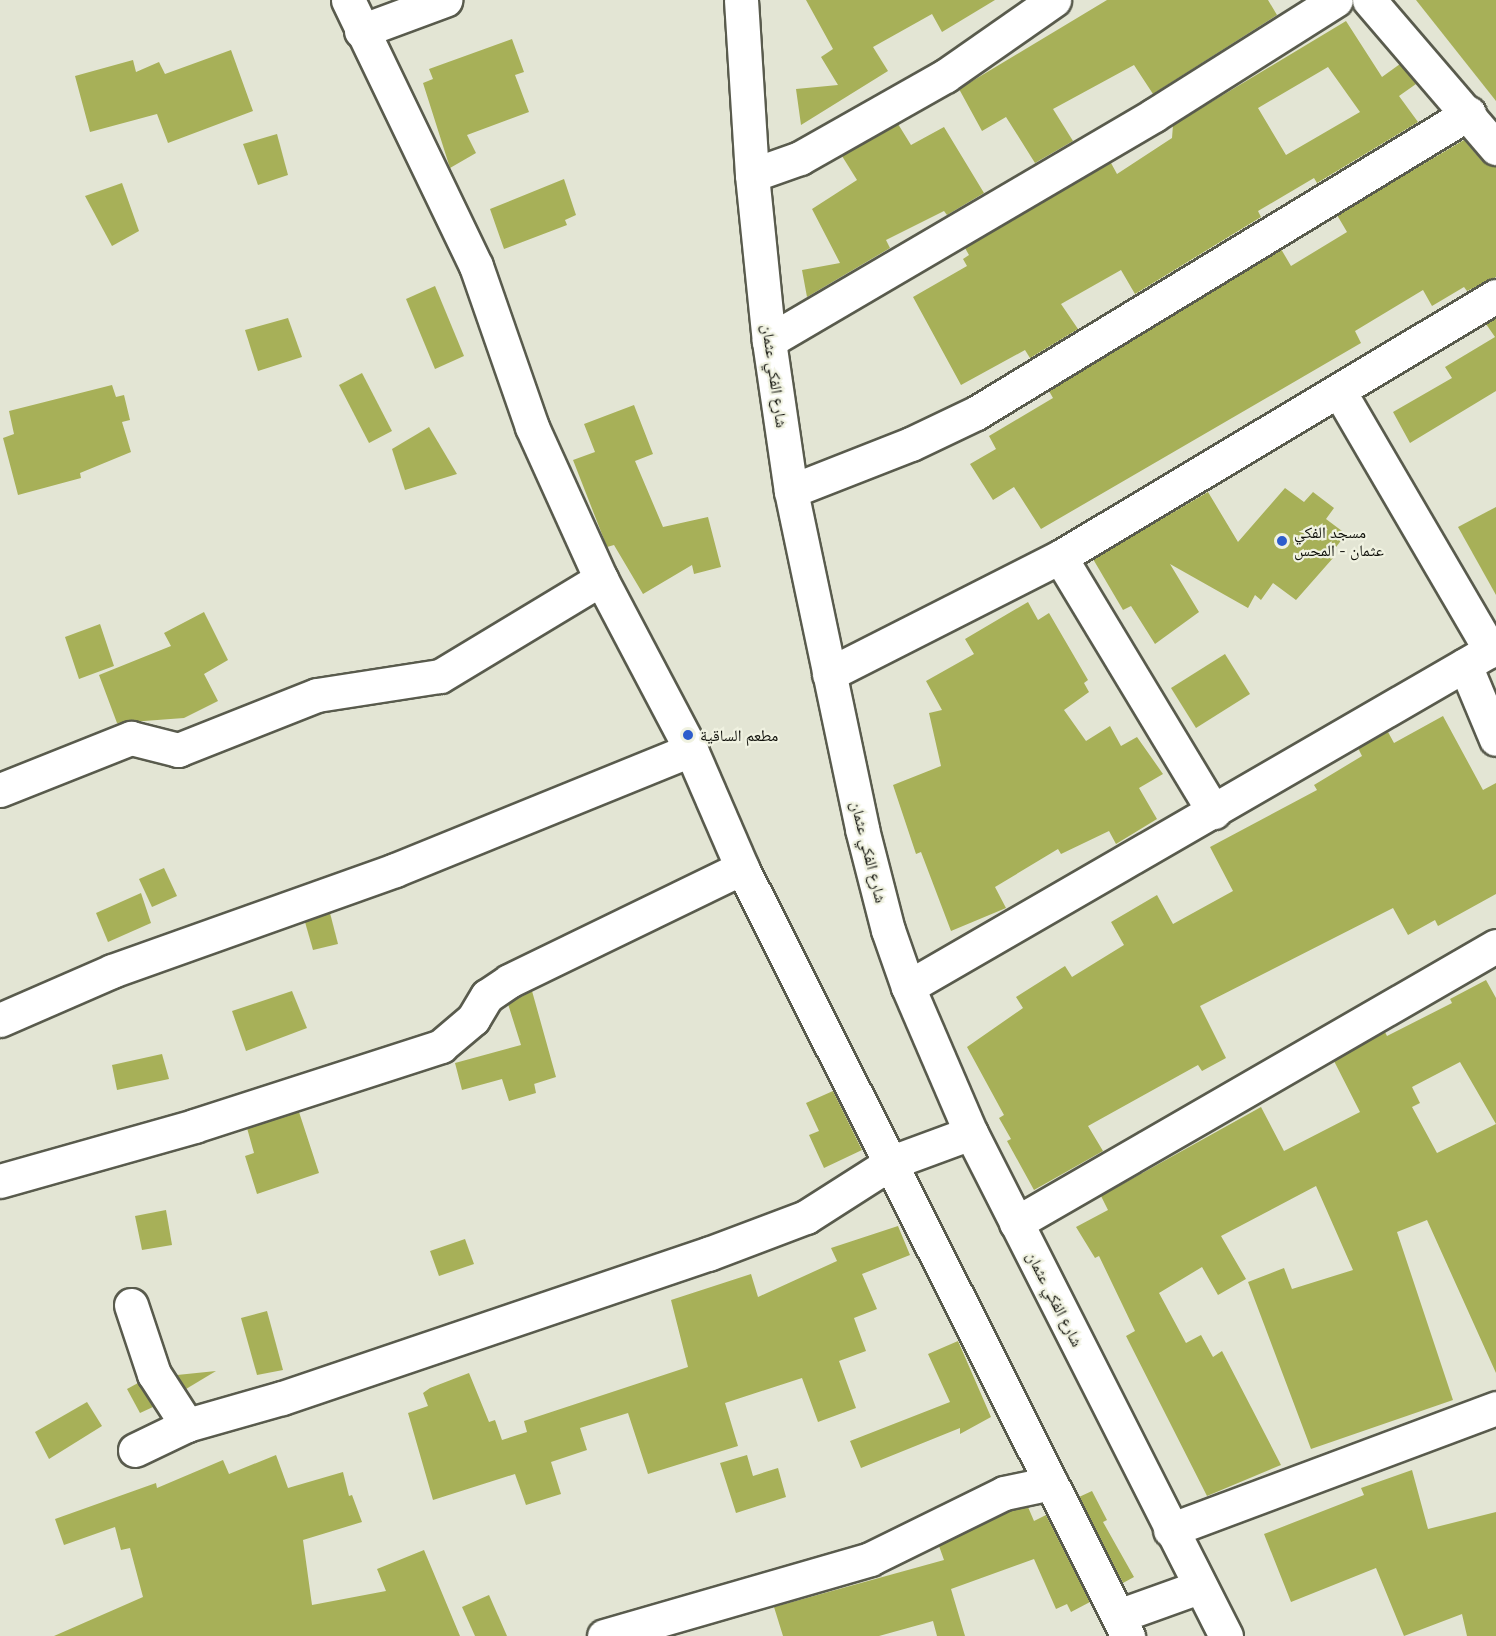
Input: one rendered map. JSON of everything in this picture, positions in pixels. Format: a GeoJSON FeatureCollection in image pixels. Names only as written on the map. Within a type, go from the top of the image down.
{"type":"FeatureCollection","features":[{"type":"Feature","properties":{"kind":"street"},"geometry":{"type":"LineString","coordinates":[[348,0],[476,266],[532,427],[602,579],[691,750],[742,868],[892,1162],[1123,1626],[1200,1587]]}},
{"type":"Feature","properties":{"kind":"street"},"geometry":{"type":"LineString","coordinates":[[361,31],[445,0]]}},
{"type":"Feature","properties":{"kind":"street","name":"شارع الفكي عثمان"},"geometry":{"type":"LineString","coordinates":[[741,0],[752,175],[769,341],[791,491],[862,829],[908,987],[971,1133],[1170,1530],[1226,1636]]}},
{"type":"Feature","properties":{"kind":"street"},"geometry":{"type":"LineString","coordinates":[[752,175],[800,158],[945,76],[1054,0]]}},
{"type":"Feature","properties":{"kind":"street"},"geometry":{"type":"LineString","coordinates":[[769,341],[1154,115],[1336,0]]}},
{"type":"Feature","properties":{"kind":"street"},"geometry":{"type":"LineString","coordinates":[[1369,0],[1496,148]]}},
{"type":"Feature","properties":{"kind":"street"},"geometry":{"type":"LineString","coordinates":[[791,491],[911,444],[976,413],[1468,113]]}},
{"type":"Feature","properties":{"kind":"street"},"geometry":{"type":"LineString","coordinates":[[829,674],[1060,557],[1496,296]]}},
{"type":"Feature","properties":{"kind":"street"},"geometry":{"type":"LineString","coordinates":[[1339,391],[1484,654],[1496,739]]}},
{"type":"Feature","properties":{"kind":"street"},"geometry":{"type":"LineString","coordinates":[[1060,557],[1214,812]]}},
{"type":"Feature","properties":{"kind":"street"},"geometry":{"type":"LineString","coordinates":[[0,790],[131,738],[178,750],[317,695],[440,676],[602,579]]}},
{"type":"Feature","properties":{"kind":"street"},"geometry":{"type":"LineString","coordinates":[[908,987],[1484,654]]}},
{"type":"Feature","properties":{"kind":"street"},"geometry":{"type":"LineString","coordinates":[[0,1020],[112,971],[395,870],[691,750]]}},
{"type":"Feature","properties":{"kind":"street"},"geometry":{"type":"LineString","coordinates":[[0,1181],[194,1126],[441,1046],[474,1019],[487,996],[509,981],[742,868]]}},
{"type":"Feature","properties":{"kind":"street"},"geometry":{"type":"LineString","coordinates":[[1016,1223],[1496,946]]}},
{"type":"Feature","properties":{"kind":"street"},"geometry":{"type":"LineString","coordinates":[[135,1450],[188,1425],[282,1398],[708,1254],[806,1217],[892,1162],[971,1133]]}},
{"type":"Feature","properties":{"kind":"street"},"geometry":{"type":"LineString","coordinates":[[131,1305],[154,1374],[188,1425]]}},
{"type":"Feature","properties":{"kind":"street"},"geometry":{"type":"LineString","coordinates":[[1170,1530],[1496,1408]]}},
{"type":"Feature","properties":{"kind":"street"},"geometry":{"type":"LineString","coordinates":[[604,1636],[870,1559],[1005,1493],[1051,1483]]}},
{"type":"Feature","properties":{"kind":"building"},"geometry":{"type":"Polygon","coordinates":[[[806,0],[995,0],[942,32],[932,14],[873,47],[888,71],[801,125],[796,89],[838,85],[821,57],[833,49],[806,0]]]}},
{"type":"Feature","properties":{"kind":"building"},"geometry":{"type":"Polygon","coordinates":[[[1107,0],[1268,0],[1277,15],[1153,94],[1134,65],[1053,109],[1073,141],[1035,163],[1006,117],[982,131],[959,89],[1107,0]]]}},
{"type":"Feature","properties":{"kind":"building"},"geometry":{"type":"Polygon","coordinates":[[[1416,0],[1496,0],[1496,101],[1416,0]]]}},
{"type":"Feature","properties":{"kind":"building"},"geometry":{"type":"Polygon","coordinates":[[[1346,21],[1382,77],[1400,64],[1416,84],[1399,96],[1418,122],[1317,183],[1314,178],[1258,211],[1261,217],[1135,294],[1121,270],[1061,304],[1078,329],[1030,358],[1025,350],[961,385],[913,297],[967,266],[963,259],[969,255],[965,248],[1111,163],[1117,174],[1172,138],[1173,125],[1346,21]],[[1328,67],[1258,108],[1286,155],[1360,112],[1328,67]]]}},
{"type":"Feature","properties":{"kind":"building"},"geometry":{"type":"Polygon","coordinates":[[[512,39],[524,72],[515,75],[529,112],[467,135],[476,153],[450,168],[423,83],[433,79],[429,69],[512,39]]]}},
{"type":"Feature","properties":{"kind":"building"},"geometry":{"type":"Polygon","coordinates":[[[231,50],[253,111],[168,143],[157,114],[90,132],[75,76],[133,60],[136,72],[159,62],[165,74],[231,50]]]}},
{"type":"Feature","properties":{"kind":"building"},"geometry":{"type":"Polygon","coordinates":[[[898,124],[911,145],[944,127],[984,193],[947,215],[944,211],[886,240],[890,248],[807,297],[802,270],[840,263],[812,209],[857,180],[842,156],[898,124]]]}},
{"type":"Feature","properties":{"kind":"building"},"geometry":{"type":"Polygon","coordinates":[[[277,134],[288,175],[258,185],[243,144],[277,134]]]}},
{"type":"Feature","properties":{"kind":"building"},"geometry":{"type":"Polygon","coordinates":[[[1464,140],[1482,161],[1496,166],[1496,277],[1467,291],[1464,287],[1432,306],[1423,290],[1355,331],[1361,343],[1041,529],[1014,487],[993,500],[970,464],[996,449],[989,436],[1053,398],[1049,391],[1281,249],[1291,266],[1347,232],[1337,215],[1464,140]]]}},
{"type":"Feature","properties":{"kind":"building"},"geometry":{"type":"Polygon","coordinates":[[[564,179],[576,215],[565,220],[567,225],[504,249],[490,209],[564,179]]]}},
{"type":"Feature","properties":{"kind":"building"},"geometry":{"type":"Polygon","coordinates":[[[122,183],[139,231],[112,246],[85,196],[122,183]]]}},
{"type":"Feature","properties":{"kind":"building"},"geometry":{"type":"Polygon","coordinates":[[[435,286],[464,356],[435,369],[406,299],[435,286]]]}},
{"type":"Feature","properties":{"kind":"building"},"geometry":{"type":"Polygon","coordinates":[[[288,318],[302,357],[258,371],[245,330],[288,318]]]}},
{"type":"Feature","properties":{"kind":"building"},"geometry":{"type":"Polygon","coordinates":[[[1496,318],[1496,391],[1410,443],[1393,412],[1452,378],[1445,367],[1495,337],[1486,324],[1496,318]]]}},
{"type":"Feature","properties":{"kind":"building"},"geometry":{"type":"Polygon","coordinates":[[[362,373],[392,431],[369,443],[339,385],[362,373]]]}},
{"type":"Feature","properties":{"kind":"building"},"geometry":{"type":"Polygon","coordinates":[[[112,385],[116,397],[124,395],[130,420],[122,422],[131,452],[80,473],[81,478],[18,495],[3,438],[14,434],[9,411],[112,385]]]}},
{"type":"Feature","properties":{"kind":"building"},"geometry":{"type":"Polygon","coordinates":[[[634,405],[653,454],[635,461],[663,527],[708,517],[721,567],[694,574],[692,565],[643,594],[614,545],[607,547],[573,460],[595,452],[584,424],[634,405]]]}},
{"type":"Feature","properties":{"kind":"building"},"geometry":{"type":"Polygon","coordinates":[[[429,427],[457,474],[405,490],[392,449],[429,427]]]}},
{"type":"Feature","properties":{"kind":"building"},"geometry":{"type":"Polygon","coordinates":[[[1285,488],[1304,502],[1313,492],[1334,508],[1326,519],[1346,534],[1330,555],[1333,558],[1296,600],[1273,583],[1261,600],[1255,595],[1248,608],[1170,564],[1199,612],[1155,644],[1131,606],[1123,610],[1093,559],[1208,492],[1238,542],[1285,488]]]}},
{"type":"Feature","properties":{"kind":"building"},"geometry":{"type":"Polygon","coordinates":[[[1496,507],[1496,595],[1458,527],[1496,507]]]}},
{"type":"Feature","properties":{"kind":"building"},"geometry":{"type":"Polygon","coordinates":[[[1028,602],[1038,620],[1049,613],[1088,680],[1084,683],[1089,692],[1064,710],[1086,741],[1110,726],[1121,746],[1137,737],[1163,774],[1139,788],[1157,819],[1116,844],[1109,831],[1061,854],[1058,849],[995,887],[1006,908],[951,931],[921,852],[916,854],[893,785],[941,766],[929,713],[942,710],[926,681],[974,654],[965,639],[1028,602]]]}},
{"type":"Feature","properties":{"kind":"building"},"geometry":{"type":"Polygon","coordinates":[[[204,612],[228,660],[204,674],[218,701],[184,718],[117,723],[99,675],[171,646],[164,633],[204,612]]]}},
{"type":"Feature","properties":{"kind":"building"},"geometry":{"type":"Polygon","coordinates":[[[100,624],[114,666],[79,679],[65,637],[100,624]]]}},
{"type":"Feature","properties":{"kind":"building"},"geometry":{"type":"Polygon","coordinates":[[[1225,654],[1250,694],[1196,728],[1171,688],[1225,654]]]}},
{"type":"Feature","properties":{"kind":"building"},"geometry":{"type":"Polygon","coordinates":[[[1443,716],[1483,790],[1496,783],[1496,894],[1438,926],[1435,920],[1408,935],[1393,908],[1200,1006],[1226,1058],[1202,1071],[1198,1065],[1088,1126],[1103,1151],[1034,1190],[1007,1141],[1011,1139],[999,1118],[1004,1115],[967,1047],[1023,1008],[1016,997],[1065,966],[1072,977],[1124,945],[1111,922],[1157,895],[1173,924],[1233,891],[1210,847],[1317,790],[1314,785],[1362,756],[1358,748],[1388,732],[1394,743],[1443,716]]]}},
{"type":"Feature","properties":{"kind":"building"},"geometry":{"type":"Polygon","coordinates":[[[164,868],[177,896],[152,907],[139,879],[164,868]]]}},
{"type":"Feature","properties":{"kind":"building"},"geometry":{"type":"Polygon","coordinates":[[[141,893],[151,923],[108,942],[96,913],[141,893]]]}},
{"type":"Feature","properties":{"kind":"building"},"geometry":{"type":"Polygon","coordinates":[[[330,913],[338,944],[313,950],[305,922],[330,913]]]}},
{"type":"Feature","properties":{"kind":"building"},"geometry":{"type":"Polygon","coordinates":[[[1486,980],[1496,998],[1496,1124],[1496,1373],[1427,1220],[1397,1232],[1453,1400],[1311,1449],[1248,1282],[1284,1268],[1292,1289],[1353,1270],[1316,1186],[1221,1236],[1246,1279],[1218,1295],[1202,1267],[1159,1293],[1186,1343],[1201,1335],[1213,1357],[1222,1351],[1281,1465],[1207,1496],[1126,1336],[1135,1331],[1099,1256],[1095,1258],[1076,1227],[1108,1210],[1101,1196],[1261,1107],[1284,1151],[1360,1112],[1334,1061],[1385,1032],[1387,1036],[1452,1003],[1450,999],[1486,980]],[[1460,1062],[1412,1087],[1420,1103],[1412,1107],[1437,1153],[1496,1124],[1460,1062]]]}},
{"type":"Feature","properties":{"kind":"building"},"geometry":{"type":"Polygon","coordinates":[[[292,991],[307,1028],[246,1051],[232,1011],[292,991]]]}},
{"type":"Feature","properties":{"kind":"building"},"geometry":{"type":"Polygon","coordinates":[[[532,991],[556,1077],[534,1084],[536,1093],[509,1101],[502,1079],[462,1090],[455,1063],[521,1045],[508,1004],[532,991]]]}},
{"type":"Feature","properties":{"kind":"building"},"geometry":{"type":"Polygon","coordinates":[[[162,1054],[169,1079],[117,1090],[112,1065],[162,1054]]]}},
{"type":"Feature","properties":{"kind":"building"},"geometry":{"type":"Polygon","coordinates":[[[833,1091],[862,1150],[824,1168],[809,1135],[819,1131],[806,1103],[833,1091]]]}},
{"type":"Feature","properties":{"kind":"building"},"geometry":{"type":"Polygon","coordinates":[[[299,1112],[319,1173],[257,1194],[245,1156],[254,1153],[247,1128],[299,1112]]]}},
{"type":"Feature","properties":{"kind":"building"},"geometry":{"type":"Polygon","coordinates":[[[166,1210],[172,1245],[142,1250],[135,1216],[166,1210]]]}},
{"type":"Feature","properties":{"kind":"building"},"geometry":{"type":"Polygon","coordinates":[[[898,1226],[910,1255],[862,1274],[877,1309],[854,1318],[866,1351],[839,1361],[856,1408],[818,1422],[802,1378],[725,1403],[738,1446],[648,1474],[628,1413],[580,1428],[587,1450],[551,1462],[561,1494],[526,1505],[515,1474],[433,1500],[408,1413],[428,1406],[423,1393],[430,1388],[469,1373],[489,1422],[495,1420],[502,1440],[527,1432],[524,1421],[688,1367],[671,1300],[751,1274],[758,1297],[837,1261],[831,1248],[898,1226]]]}},
{"type":"Feature","properties":{"kind":"building"},"geometry":{"type":"Polygon","coordinates":[[[465,1239],[474,1264],[439,1276],[430,1251],[465,1239]]]}},
{"type":"Feature","properties":{"kind":"building"},"geometry":{"type":"Polygon","coordinates":[[[267,1311],[283,1370],[257,1375],[241,1318],[267,1311]]]}},
{"type":"Feature","properties":{"kind":"building"},"geometry":{"type":"Polygon","coordinates":[[[958,1341],[991,1417],[960,1434],[960,1428],[861,1468],[850,1441],[950,1402],[928,1354],[958,1341]]]}},
{"type":"Feature","properties":{"kind":"building"},"geometry":{"type":"Polygon","coordinates":[[[216,1371],[186,1389],[177,1375],[216,1371]]]}},
{"type":"Feature","properties":{"kind":"building"},"geometry":{"type":"Polygon","coordinates":[[[138,1383],[153,1407],[140,1413],[127,1389],[138,1383]]]}},
{"type":"Feature","properties":{"kind":"building"},"geometry":{"type":"Polygon","coordinates":[[[87,1402],[102,1426],[49,1459],[35,1432],[87,1402]]]}},
{"type":"Feature","properties":{"kind":"building"},"geometry":{"type":"Polygon","coordinates":[[[276,1455],[288,1488],[343,1472],[349,1496],[352,1495],[362,1522],[303,1540],[312,1605],[386,1591],[377,1569],[424,1550],[460,1636],[54,1636],[143,1597],[130,1548],[121,1550],[115,1527],[64,1545],[55,1519],[156,1483],[157,1488],[223,1460],[229,1474],[276,1455]]]}},
{"type":"Feature","properties":{"kind":"building"},"geometry":{"type":"Polygon","coordinates":[[[747,1455],[753,1476],[778,1468],[786,1497],[736,1513],[720,1463],[747,1455]]]}},
{"type":"Feature","properties":{"kind":"building"},"geometry":{"type":"Polygon","coordinates":[[[1412,1470],[1428,1529],[1496,1512],[1496,1636],[1467,1636],[1462,1614],[1404,1636],[1376,1568],[1291,1602],[1264,1534],[1364,1495],[1361,1488],[1412,1470]]]}},
{"type":"Feature","properties":{"kind":"building"},"geometry":{"type":"Polygon","coordinates":[[[1092,1491],[1107,1520],[1103,1522],[1134,1577],[1123,1583],[1079,1497],[1092,1491]]]}},
{"type":"Feature","properties":{"kind":"building"},"geometry":{"type":"Polygon","coordinates":[[[1028,1507],[1034,1521],[1046,1515],[1090,1602],[1071,1612],[1067,1604],[1056,1609],[1034,1559],[951,1589],[965,1636],[937,1636],[933,1621],[879,1636],[783,1636],[774,1607],[944,1560],[939,1546],[1010,1511],[1028,1507]]]}},
{"type":"Feature","properties":{"kind":"building"},"geometry":{"type":"Polygon","coordinates":[[[489,1595],[507,1636],[475,1636],[462,1607],[489,1595]]]}},
{"type":"Feature","properties":{"kind":"place","name":"مسجد الفكي عثمان - المحس"},"geometry":{"type":"Point","coordinates":[1282,541]}},
{"type":"Feature","properties":{"kind":"place","name":"مطعم الساقية"},"geometry":{"type":"Point","coordinates":[688,735]}}]}
